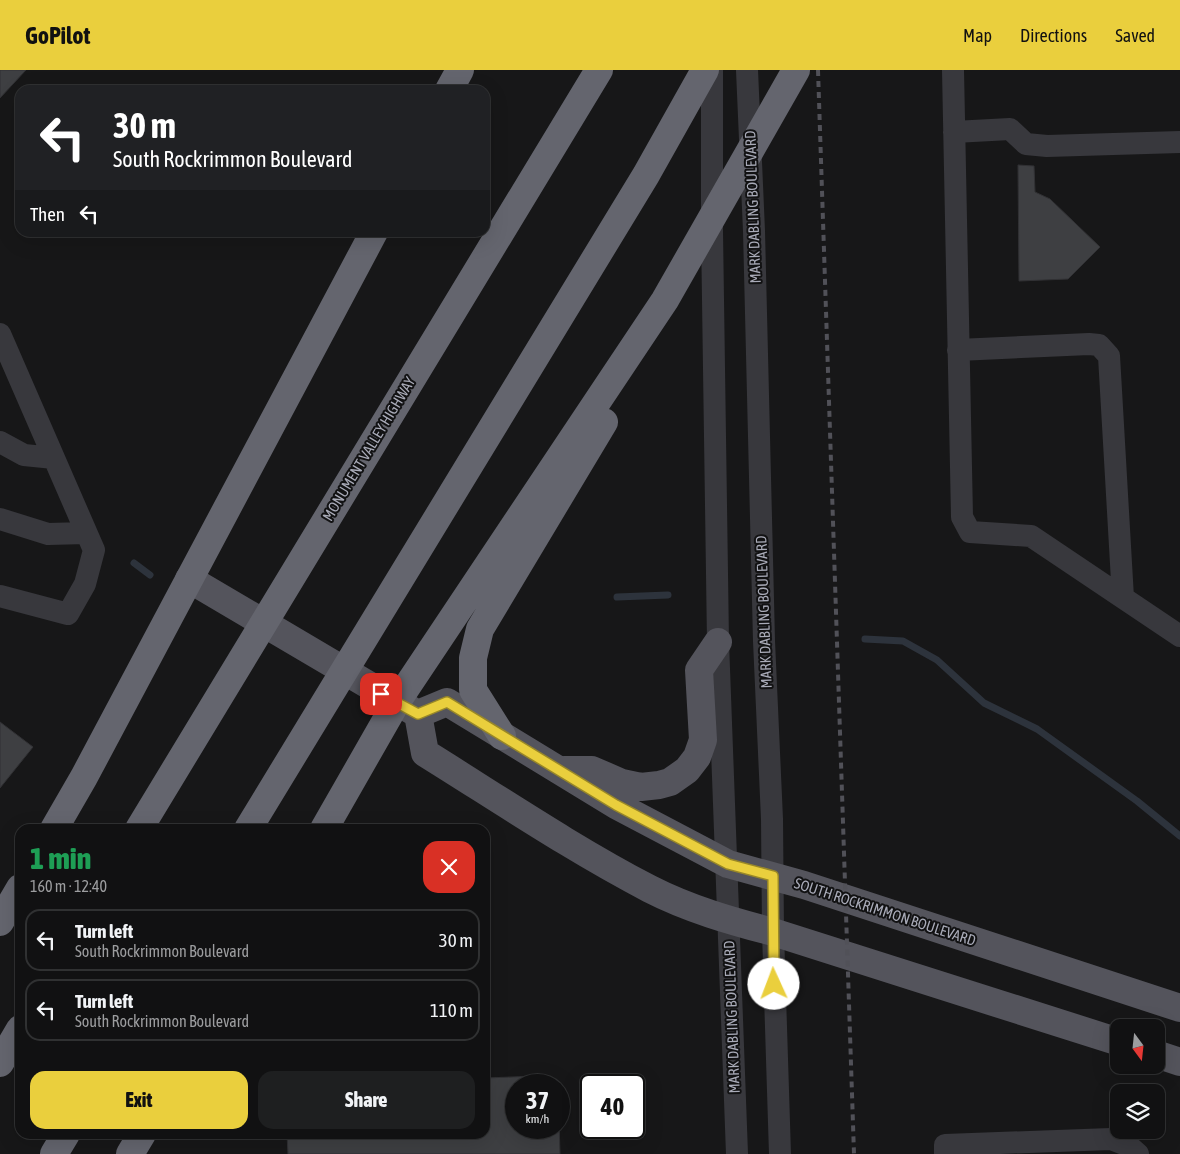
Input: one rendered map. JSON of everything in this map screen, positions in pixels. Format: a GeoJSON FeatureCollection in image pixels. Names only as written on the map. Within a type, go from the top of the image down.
{"type":"FeatureCollection","features":[{"type":"Feature","properties":{"kind":"highway"},"geometry":{"type":"LineString","coordinates":[[452,85],[460,70]]}},
{"type":"Feature","properties":{"kind":"highway","name":"MONUMENT VALLEY HIGHWAY"},"geometry":{"type":"LineString","coordinates":[[142,824],[217,697],[599,70]]}},
{"type":"Feature","properties":{"kind":"highway"},"geometry":{"type":"LineString","coordinates":[[251,824],[646,175],[705,70]]}},
{"type":"Feature","properties":{"kind":"highway"},"geometry":{"type":"LineString","coordinates":[[502,736],[473,690],[473,658],[480,629],[796,70]]}},
{"type":"Feature","properties":{"kind":"highway"},"geometry":{"type":"LineString","coordinates":[[57,824],[84,777],[371,237]]}},
{"type":"Feature","properties":{"kind":"highway"},"geometry":{"type":"LineString","coordinates":[[327,824],[407,709],[637,353]]}},
{"type":"Feature","properties":{"kind":"highway"},"geometry":{"type":"LineString","coordinates":[[0,922],[15,896]]}},
{"type":"Feature","properties":{"kind":"highway"},"geometry":{"type":"LineString","coordinates":[[0,1063],[15,1038]]}},
{"type":"Feature","properties":{"kind":"highway"},"geometry":{"type":"LineString","coordinates":[[54,1154],[63,1139]]}},
{"type":"Feature","properties":{"kind":"highway"},"geometry":{"type":"LineString","coordinates":[[130,1154],[139,1139]]}},
{"type":"Feature","properties":{"kind":"main road"},"geometry":{"type":"LineString","coordinates":[[190,579],[407,709],[425,753],[547,829],[651,890],[728,920],[772,932],[1110,1039]]}},
{"type":"Feature","properties":{"kind":"main road"},"geometry":{"type":"LineString","coordinates":[[558,770],[592,770],[622,783],[641,787],[670,782],[688,770],[697,757],[704,740],[699,670],[718,642]]}},
{"type":"Feature","properties":{"kind":"main road","name":"SOUTH ROCKRIMMON BOULEVARD"},"geometry":{"type":"LineString","coordinates":[[407,709],[447,702],[616,805],[728,864],[773,876],[1180,1008]]}},
{"type":"Feature","properties":{"kind":"main road"},"geometry":{"type":"LineString","coordinates":[[1165,1057],[1180,1062]]}},
{"type":"Feature","properties":{"kind":"street","name":"MARK DABLING BOULEVARD"},"geometry":{"type":"LineString","coordinates":[[712,70],[712,231],[718,642],[728,864],[728,920],[737,1154]]}},
{"type":"Feature","properties":{"kind":"street","name":"MARK DABLING BOULEVARD"},"geometry":{"type":"LineString","coordinates":[[747,70],[754,231],[764,641],[772,819],[772,932],[780,1154]]}},
{"type":"Feature","properties":{"kind":"street"},"geometry":{"type":"LineString","coordinates":[[953,70],[962,517],[970,532],[1032,536],[1180,636]]}},
{"type":"Feature","properties":{"kind":"street"},"geometry":{"type":"LineString","coordinates":[[954,132],[1010,129],[1026,144],[1047,146],[1180,142]]}},
{"type":"Feature","properties":{"kind":"street"},"geometry":{"type":"LineString","coordinates":[[0,334],[94,550],[85,584],[68,614],[0,596]]}},
{"type":"Feature","properties":{"kind":"street"},"geometry":{"type":"LineString","coordinates":[[958,350],[1089,344],[1099,345],[1109,356],[1122,598]]}},
{"type":"Feature","properties":{"kind":"street"},"geometry":{"type":"LineString","coordinates":[[0,442],[24,455],[54,458]]}},
{"type":"Feature","properties":{"kind":"street"},"geometry":{"type":"LineString","coordinates":[[0,519],[48,534],[86,533]]}},
{"type":"Feature","properties":{"kind":"street"},"geometry":{"type":"LineString","coordinates":[[945,1154],[945,1145],[1111,1139],[1129,1146],[1138,1154]]}},
{"type":"Feature","properties":{"kind":"building"},"geometry":{"type":"Polygon","coordinates":[[[0,70],[26,70],[0,98],[0,70]]]}},
{"type":"Feature","properties":{"kind":"building"},"geometry":{"type":"Polygon","coordinates":[[[1018,165],[1034,166],[1035,192],[1050,199],[1100,247],[1068,279],[1019,281],[1018,165]]]}},
{"type":"Feature","properties":{"kind":"building"},"geometry":{"type":"Polygon","coordinates":[[[0,722],[33,747],[0,788],[0,722]]]}},
{"type":"Feature","properties":{"kind":"building"},"geometry":{"type":"Polygon","coordinates":[[[505,1077],[505,1139],[560,1139],[560,1154],[288,1154],[287,1139],[490,1139],[490,1078],[505,1077]]]}},
{"type":"Feature","properties":{"kind":"waterway"},"geometry":{"type":"LineString","coordinates":[[134,563],[150,575]]}},
{"type":"Feature","properties":{"kind":"waterway"},"geometry":{"type":"LineString","coordinates":[[617,597],[668,595]]}},
{"type":"Feature","properties":{"kind":"waterway"},"geometry":{"type":"LineString","coordinates":[[865,639],[903,641],[937,660],[984,703],[1037,729],[1137,801],[1180,836]]}},
{"type":"Feature","properties":{"kind":"railway"},"geometry":{"type":"LineString","coordinates":[[818,70],[854,1154]]}},
{"type":"Feature","properties":{"kind":"route"},"geometry":{"type":"LineString","coordinates":[[381,694],[418,714],[447,702],[616,805],[728,864],[773,876],[772,932],[774,984]]}}]}
